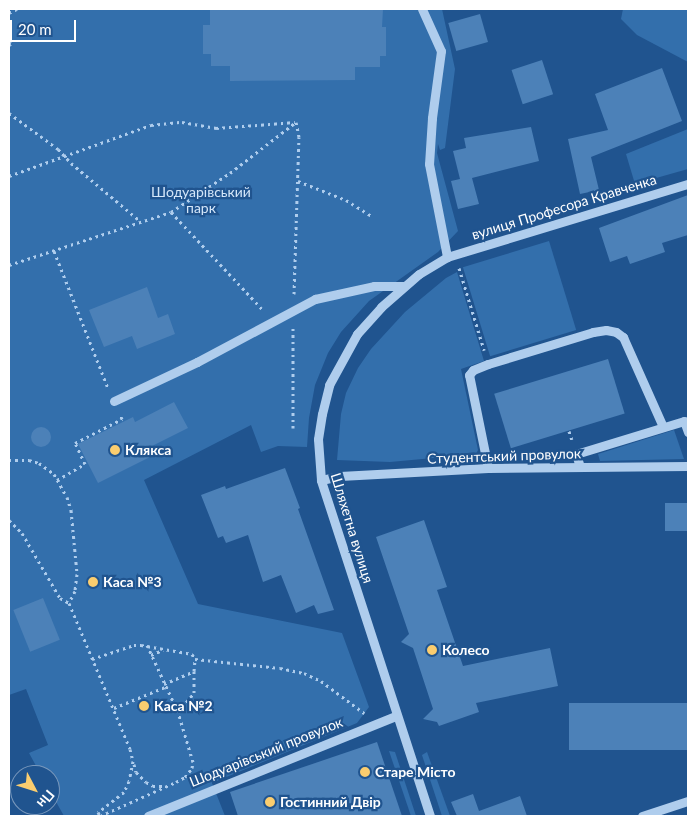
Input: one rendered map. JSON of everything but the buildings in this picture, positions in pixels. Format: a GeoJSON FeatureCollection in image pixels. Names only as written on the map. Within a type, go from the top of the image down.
{"type":"FeatureCollection","features":[{"type":"Feature","properties":{"kind":"street"},"geometry":{"type":"LineString","coordinates":[[422,9],[441,51],[432,118],[429,164],[447,257]]}},
{"type":"Feature","properties":{"kind":"street","name":"вулиця Професора Кравченка"},"geometry":{"type":"LineString","coordinates":[[447,257],[688,184]]}},
{"type":"Feature","properties":{"kind":"street","name":"Шляхетна вулиця"},"geometry":{"type":"LineString","coordinates":[[430,816],[321,480],[318,440],[329,385],[357,334],[381,307],[404,286],[447,257]]}},
{"type":"Feature","properties":{"kind":"street"},"geometry":{"type":"LineString","coordinates":[[114,401],[197,362],[315,299],[374,286],[404,286]]}},
{"type":"Feature","properties":{"kind":"street"},"geometry":{"type":"LineString","coordinates":[[488,468],[469,375],[473,370],[488,364],[593,332],[616,332],[623,337],[629,346],[663,427]]}},
{"type":"Feature","properties":{"kind":"street"},"geometry":{"type":"LineString","coordinates":[[580,467],[576,454],[684,420],[688,432]]}},
{"type":"Feature","properties":{"kind":"street","name":"Студентський провулок"},"geometry":{"type":"LineString","coordinates":[[321,480],[340,476],[488,468],[688,466]]}},
{"type":"Feature","properties":{"kind":"street","name":"Шодуарівський провулок"},"geometry":{"type":"LineString","coordinates":[[148,816],[396,716]]}},
{"type":"Feature","properties":{"kind":"street"},"geometry":{"type":"LineString","coordinates":[[642,816],[688,801]]}},
{"type":"Feature","properties":{"kind":"path"},"geometry":{"type":"LineString","coordinates":[[9,13],[16,9]]}},
{"type":"Feature","properties":{"kind":"path"},"geometry":{"type":"LineString","coordinates":[[9,41],[11,44],[9,45]]}},
{"type":"Feature","properties":{"kind":"path"},"geometry":{"type":"LineString","coordinates":[[9,113],[58,149],[63,156],[140,221]]}},
{"type":"Feature","properties":{"kind":"path"},"geometry":{"type":"LineString","coordinates":[[9,176],[151,125],[182,122],[216,128],[296,122]]}},
{"type":"Feature","properties":{"kind":"path"},"geometry":{"type":"LineString","coordinates":[[293,428],[293,311],[299,137],[296,122]]}},
{"type":"Feature","properties":{"kind":"path"},"geometry":{"type":"LineString","coordinates":[[9,265],[171,212],[230,172],[296,122]]}},
{"type":"Feature","properties":{"kind":"path"},"geometry":{"type":"LineString","coordinates":[[298,181],[346,200],[373,217]]}},
{"type":"Feature","properties":{"kind":"path"},"geometry":{"type":"LineString","coordinates":[[171,212],[262,308],[271,324]]}},
{"type":"Feature","properties":{"kind":"path"},"geometry":{"type":"LineString","coordinates":[[54,251],[114,401]]}},
{"type":"Feature","properties":{"kind":"path"},"geometry":{"type":"LineString","coordinates":[[459,267],[488,364]]}},
{"type":"Feature","properties":{"kind":"path"},"geometry":{"type":"LineString","coordinates":[[57,480],[86,464],[75,443],[122,419]]}},
{"type":"Feature","properties":{"kind":"path"},"geometry":{"type":"LineString","coordinates":[[9,460],[29,460],[39,463],[57,480],[67,497],[71,510],[77,574],[75,591],[69,603]]}},
{"type":"Feature","properties":{"kind":"path"},"geometry":{"type":"LineString","coordinates":[[9,520],[22,534],[60,598],[69,603],[91,659],[114,708],[136,772],[153,786],[167,786]]}},
{"type":"Feature","properties":{"kind":"path"},"geometry":{"type":"LineString","coordinates":[[91,659],[134,645],[192,654],[195,659],[194,693],[178,712]]}},
{"type":"Feature","properties":{"kind":"path"},"geometry":{"type":"LineString","coordinates":[[133,761],[132,772],[124,792],[98,812],[100,816],[185,777],[192,768],[193,762],[178,712],[147,646]]}},
{"type":"Feature","properties":{"kind":"path"},"geometry":{"type":"LineString","coordinates":[[151,655],[163,650]]}},
{"type":"Feature","properties":{"kind":"path"},"geometry":{"type":"LineString","coordinates":[[195,659],[245,663],[294,670],[330,687],[376,723]]}},
{"type":"Feature","properties":{"kind":"path"},"geometry":{"type":"LineString","coordinates":[[114,708],[194,671]]}},
{"type":"Feature","properties":{"kind":"green space","name":"Шодуарівський парк"},"geometry":{"type":"Polygon","coordinates":[[[9,9],[442,9],[455,69],[445,148],[440,150],[438,144],[437,153],[458,231],[438,252],[369,301],[341,332],[328,353],[315,385],[309,418],[307,447],[278,446],[261,452],[251,425],[144,480],[198,604],[342,633],[369,707],[357,723],[212,783],[225,816],[64,816],[60,809],[60,765],[36,765],[29,753],[48,745],[26,689],[9,695],[9,9]]]}},
{"type":"Feature","properties":{"kind":"green space"},"geometry":{"type":"Polygon","coordinates":[[[623,9],[688,9],[688,62],[637,35],[621,19],[623,9]]]}},
{"type":"Feature","properties":{"kind":"green space"},"geometry":{"type":"Polygon","coordinates":[[[688,129],[688,169],[635,184],[626,154],[688,129]]]}},
{"type":"Feature","properties":{"kind":"green space"},"geometry":{"type":"Polygon","coordinates":[[[549,241],[576,330],[490,356],[463,267],[549,241]]]}},
{"type":"Feature","properties":{"kind":"green space"},"geometry":{"type":"Polygon","coordinates":[[[457,272],[484,361],[461,369],[478,450],[476,454],[390,462],[337,460],[341,414],[346,393],[358,368],[371,349],[405,312],[446,278],[457,272]]]}},
{"type":"Feature","properties":{"kind":"green space"},"geometry":{"type":"Polygon","coordinates":[[[674,430],[684,459],[600,461],[598,454],[674,430]]]}},
{"type":"Feature","properties":{"kind":"green space"},"geometry":{"type":"Polygon","coordinates":[[[389,751],[395,752],[416,816],[411,816],[389,751]]]}},
{"type":"Feature","properties":{"kind":"green space"},"geometry":{"type":"Polygon","coordinates":[[[427,752],[450,816],[442,816],[422,755],[427,752]]]}},
{"type":"Feature","properties":{"kind":"place","name":"Клякса"},"geometry":{"type":"Point","coordinates":[115,450]}},
{"type":"Feature","properties":{"kind":"place","name":"Каса №3"},"geometry":{"type":"Point","coordinates":[93,582]}},
{"type":"Feature","properties":{"kind":"place","name":"Колесо"},"geometry":{"type":"Point","coordinates":[432,650]}},
{"type":"Feature","properties":{"kind":"place","name":"Каса №2"},"geometry":{"type":"Point","coordinates":[144,706]}},
{"type":"Feature","properties":{"kind":"place","name":"Старе Місто"},"geometry":{"type":"Point","coordinates":[365,772]}},
{"type":"Feature","properties":{"kind":"place","name":"Гостинний Двір"},"geometry":{"type":"Point","coordinates":[270,802]}}]}
